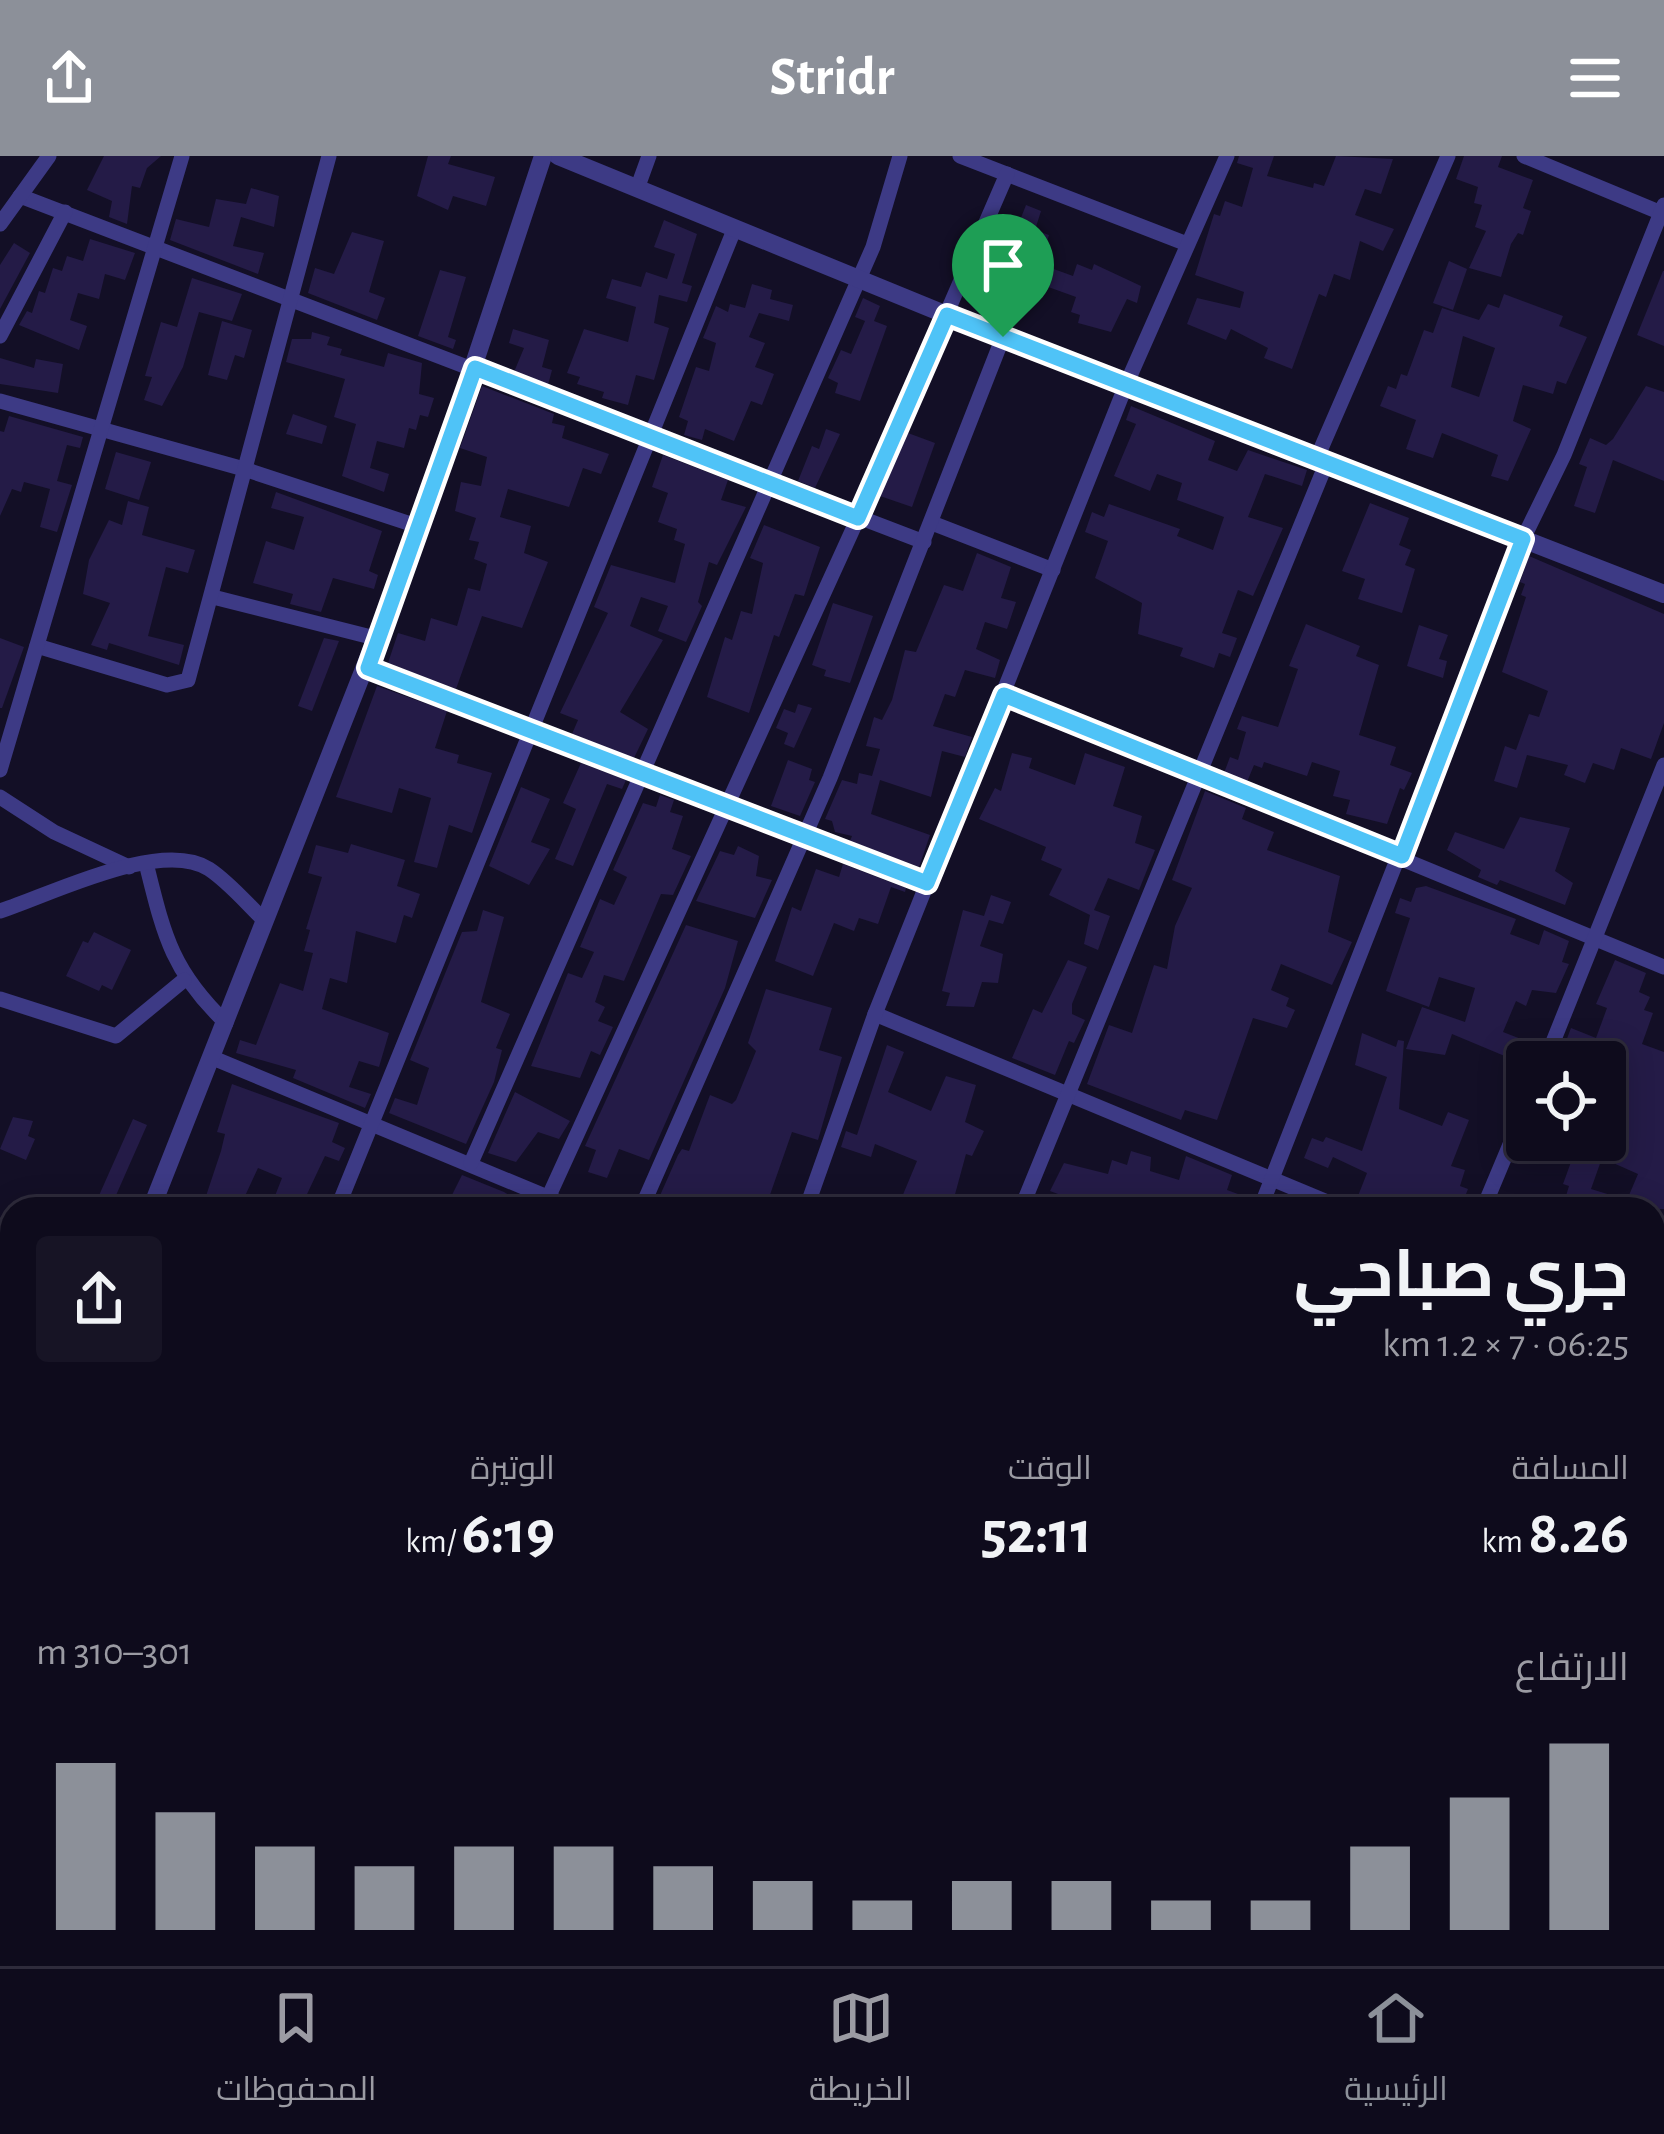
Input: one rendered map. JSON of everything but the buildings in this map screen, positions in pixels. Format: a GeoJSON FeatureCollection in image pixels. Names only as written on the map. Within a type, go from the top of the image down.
{"type":"FeatureCollection","features":[{"type":"Feature","properties":{"kind":"street"},"geometry":{"type":"LineString","coordinates":[[0,224],[49,156]]}},
{"type":"Feature","properties":{"kind":"street"},"geometry":{"type":"LineString","coordinates":[[0,770],[151,245],[182,156]]}},
{"type":"Feature","properties":{"kind":"street"},"geometry":{"type":"LineString","coordinates":[[37,646],[178,686],[188,680],[329,156]]}},
{"type":"Feature","properties":{"kind":"street"},"geometry":{"type":"LineString","coordinates":[[157,1197],[379,639],[475,368],[543,156]]}},
{"type":"Feature","properties":{"kind":"street"},"geometry":{"type":"LineString","coordinates":[[558,156],[947,315],[1664,594]]}},
{"type":"Feature","properties":{"kind":"street"},"geometry":{"type":"LineString","coordinates":[[637,189],[650,156]]}},
{"type":"Feature","properties":{"kind":"street"},"geometry":{"type":"LineString","coordinates":[[471,1163],[859,279],[900,156]]}},
{"type":"Feature","properties":{"kind":"street"},"geometry":{"type":"LineString","coordinates":[[960,156],[1187,244]]}},
{"type":"Feature","properties":{"kind":"street"},"geometry":{"type":"LineString","coordinates":[[810,1197],[875,1014],[1126,385],[1227,156]]}},
{"type":"Feature","properties":{"kind":"street"},"geometry":{"type":"LineString","coordinates":[[1026,1197],[1200,777],[1321,462],[1448,156]]}},
{"type":"Feature","properties":{"kind":"street"},"geometry":{"type":"LineString","coordinates":[[1265,1197],[1523,539],[1564,454],[1663,210],[1524,156]]}},
{"type":"Feature","properties":{"kind":"street"},"geometry":{"type":"LineString","coordinates":[[549,1197],[858,518],[1006,174]]}},
{"type":"Feature","properties":{"kind":"street"},"geometry":{"type":"LineString","coordinates":[[20,196],[924,542]]}},
{"type":"Feature","properties":{"kind":"street"},"geometry":{"type":"LineString","coordinates":[[0,336],[65,212]]}},
{"type":"Feature","properties":{"kind":"street"},"geometry":{"type":"LineString","coordinates":[[342,1197],[528,728],[734,230]]}},
{"type":"Feature","properties":{"kind":"street"},"geometry":{"type":"LineString","coordinates":[[646,1197],[806,834],[1003,337]]}},
{"type":"Feature","properties":{"kind":"street"},"geometry":{"type":"LineString","coordinates":[[0,400],[244,469],[420,527]]}},
{"type":"Feature","properties":{"kind":"street"},"geometry":{"type":"LineString","coordinates":[[932,524],[1054,570]]}},
{"type":"Feature","properties":{"kind":"street"},"geometry":{"type":"LineString","coordinates":[[212,597],[379,639]]}},
{"type":"Feature","properties":{"kind":"street"},"geometry":{"type":"LineString","coordinates":[[368,668],[927,883]]}},
{"type":"Feature","properties":{"kind":"street"},"geometry":{"type":"LineString","coordinates":[[1004,695],[1664,967]]}},
{"type":"Feature","properties":{"kind":"street"},"geometry":{"type":"LineString","coordinates":[[1554,1041],[1664,765]]}},
{"type":"Feature","properties":{"kind":"street"},"geometry":{"type":"LineString","coordinates":[[0,797],[54,832],[138,865],[184,980],[226,1023]]}},
{"type":"Feature","properties":{"kind":"street"},"geometry":{"type":"LineString","coordinates":[[0,911],[138,865],[180,860],[209,869],[265,921]]}},
{"type":"Feature","properties":{"kind":"street"},"geometry":{"type":"LineString","coordinates":[[0,999],[116,1036],[184,980]]}},
{"type":"Feature","properties":{"kind":"street"},"geometry":{"type":"LineString","coordinates":[[875,1014],[1064,1097],[1316,1197]]}},
{"type":"Feature","properties":{"kind":"street"},"geometry":{"type":"LineString","coordinates":[[213,1058],[471,1163],[535,1197]]}},
{"type":"Feature","properties":{"kind":"street"},"geometry":{"type":"LineString","coordinates":[[1488,1197],[1506,1154]]}},
{"type":"Feature","properties":{"kind":"route"},"geometry":{"type":"LineString","coordinates":[[947,315],[1003,337],[1523,539],[1402,856],[1004,695],[927,883],[368,668],[475,368],[858,518],[947,315]]}}]}
